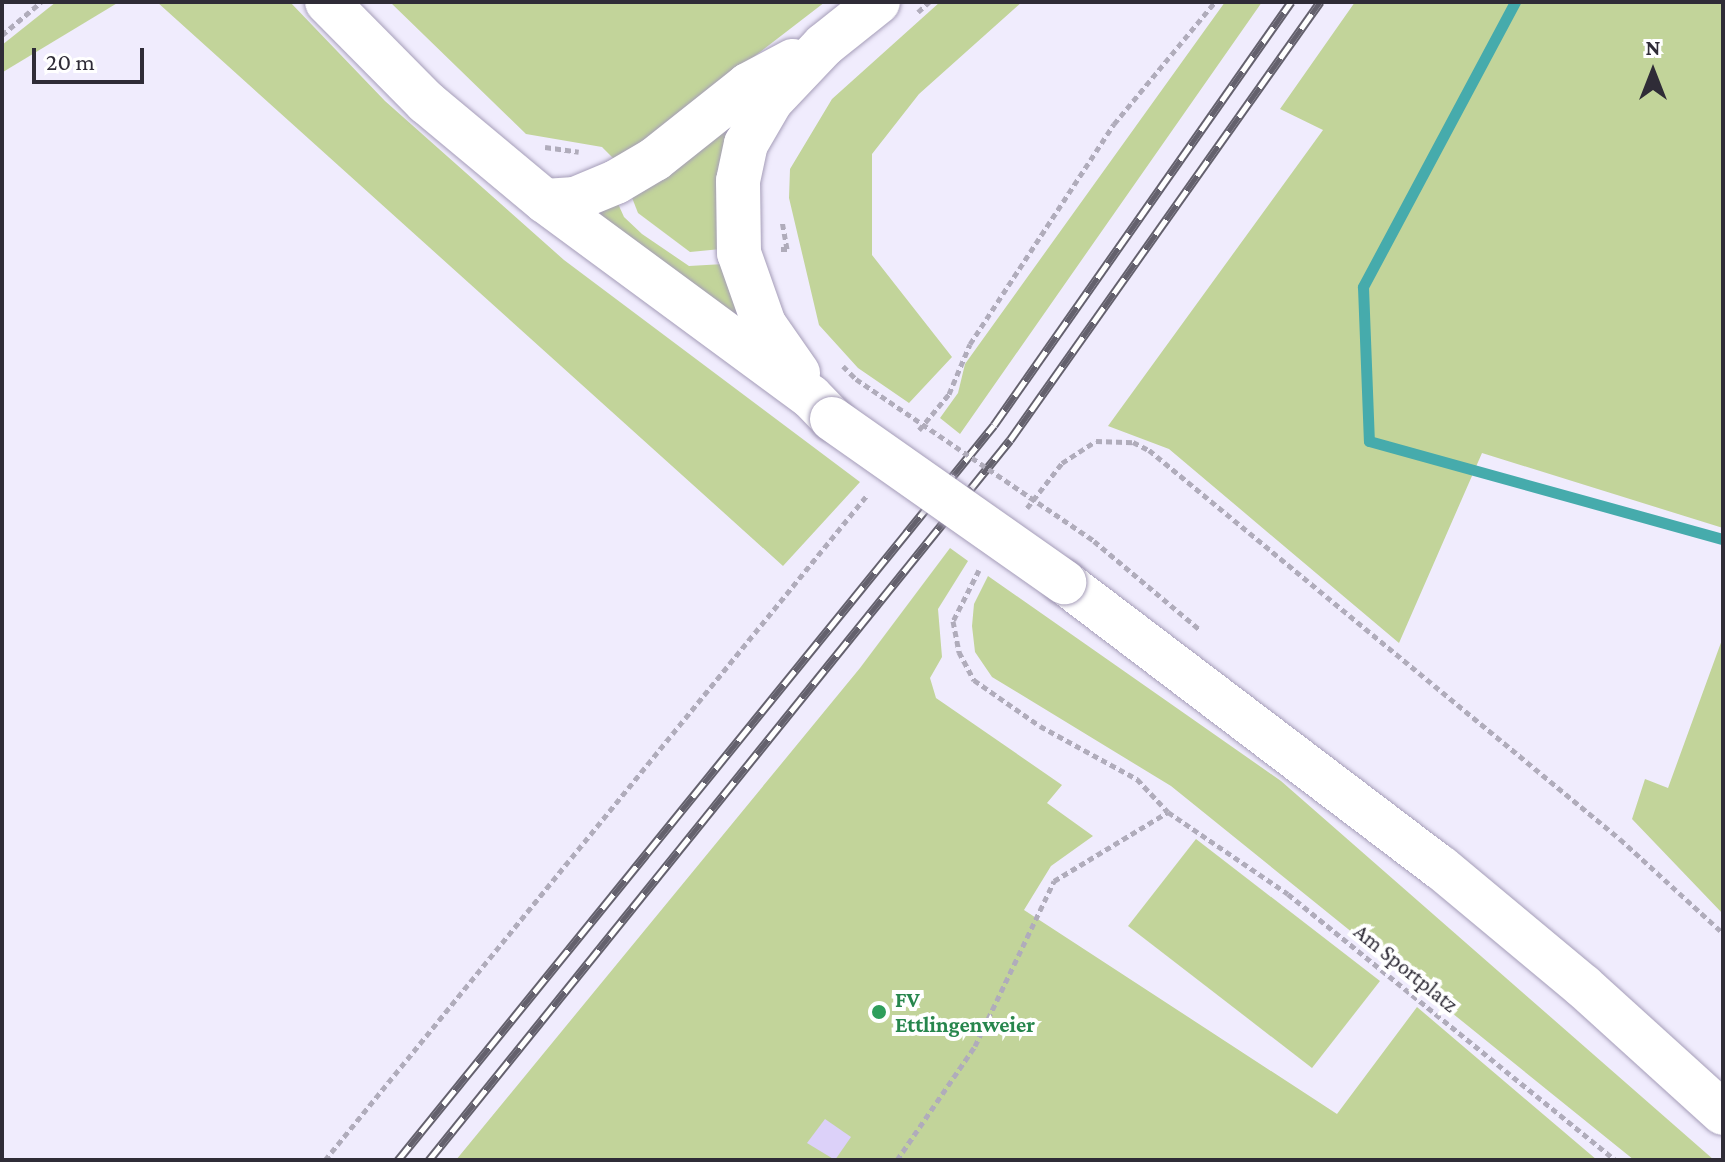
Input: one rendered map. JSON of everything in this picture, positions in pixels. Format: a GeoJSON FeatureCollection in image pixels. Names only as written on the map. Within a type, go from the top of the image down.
{"type":"FeatureCollection","features":[{"type":"Feature","properties":{"kind":"main road"},"geometry":{"type":"LineString","coordinates":[[327,2],[426,102],[545,201],[822,408],[1064,582],[1440,867],[1583,986],[1723,1113]]}},
{"type":"Feature","properties":{"kind":"main road"},"geometry":{"type":"LineString","coordinates":[[822,408],[788,354],[764,324],[748,289],[736,221],[746,144],[771,101],[824,45],[878,2]]}},
{"type":"Feature","properties":{"kind":"main road"},"geometry":{"type":"LineString","coordinates":[[545,201],[575,199],[616,182],[655,159],[748,85],[824,45]]}},
{"type":"Feature","properties":{"kind":"path"},"geometry":{"type":"LineString","coordinates":[[2,35],[41,2]]}},
{"type":"Feature","properties":{"kind":"path"},"geometry":{"type":"LineString","coordinates":[[909,443],[949,394],[970,344],[1114,124],[1215,2]]}},
{"type":"Feature","properties":{"kind":"path"},"geometry":{"type":"LineString","coordinates":[[856,379],[1094,541]]}},
{"type":"Feature","properties":{"kind":"path"},"geometry":{"type":"LineString","coordinates":[[1149,450],[1620,839],[1723,933]]}},
{"type":"Feature","properties":{"kind":"path"},"geometry":{"type":"LineString","coordinates":[[325,1160],[879,481]]}},
{"type":"Feature","properties":{"kind":"path","name":"Am Sportplatz"},"geometry":{"type":"LineString","coordinates":[[897,1160],[975,1046],[1054,881],[1168,812],[1288,894],[1615,1160]]}},
{"type":"Feature","properties":{"kind":"green space"},"geometry":{"type":"Polygon","coordinates":[[[56,2],[119,2],[3,72],[2,45],[56,2]]]}},
{"type":"Feature","properties":{"kind":"green space"},"geometry":{"type":"Polygon","coordinates":[[[157,2],[290,2],[385,101],[564,260],[860,482],[783,566],[157,2]]]}},
{"type":"Feature","properties":{"kind":"green space"},"geometry":{"type":"Polygon","coordinates":[[[390,2],[825,2],[617,162],[602,147],[526,134],[390,2]]]}},
{"type":"Feature","properties":{"kind":"green space"},"geometry":{"type":"Polygon","coordinates":[[[940,2],[1022,2],[919,94],[872,154],[872,255],[952,357],[909,403],[858,368],[819,325],[789,198],[790,169],[832,99],[940,2]]]}},
{"type":"Feature","properties":{"kind":"green space"},"geometry":{"type":"Polygon","coordinates":[[[1225,2],[1262,2],[960,434],[940,418],[958,393],[965,364],[1225,2]]]}},
{"type":"Feature","properties":{"kind":"green space"},"geometry":{"type":"Polygon","coordinates":[[[1355,2],[1723,2],[1723,528],[1482,453],[1399,643],[1169,449],[1108,426],[1323,130],[1280,109],[1355,2]]]}},
{"type":"Feature","properties":{"kind":"green space"},"geometry":{"type":"Polygon","coordinates":[[[740,103],[721,249],[690,252],[638,213],[629,190],[740,103]]]}},
{"type":"Feature","properties":{"kind":"green space"},"geometry":{"type":"Polygon","coordinates":[[[615,197],[624,217],[642,234],[689,266],[724,264],[741,319],[588,211],[615,197]]]}},
{"type":"Feature","properties":{"kind":"green space","name":"FV Ettlingenweier"},"geometry":{"type":"Polygon","coordinates":[[[950,548],[968,561],[938,609],[942,657],[930,678],[936,698],[1062,785],[1047,803],[1093,836],[1051,866],[1024,910],[1337,1114],[1417,1007],[1597,1160],[456,1160],[860,668],[950,548]]]}},
{"type":"Feature","properties":{"kind":"green space"},"geometry":{"type":"Polygon","coordinates":[[[988,576],[1281,781],[1714,1160],[1634,1160],[1171,786],[992,677],[975,652],[972,626],[974,604],[988,576]]]}},
{"type":"Feature","properties":{"kind":"green space"},"geometry":{"type":"Polygon","coordinates":[[[1723,637],[1723,914],[1632,819],[1645,779],[1668,788],[1723,637]]]}},
{"type":"Feature","properties":{"kind":"green space"},"geometry":{"type":"Polygon","coordinates":[[[1196,839],[1380,981],[1312,1068],[1128,926],[1196,839]]]}},
{"type":"Feature","properties":{"kind":"building"},"geometry":{"type":"Polygon","coordinates":[[[825,1119],[851,1137],[835,1160],[807,1143],[825,1119]]]}},
{"type":"Feature","properties":{"kind":"waterway"},"geometry":{"type":"LineString","coordinates":[[1515,2],[1363,287],[1369,441],[1723,539]]}},
{"type":"Feature","properties":{"kind":"railway"},"geometry":{"type":"LineString","coordinates":[[398,1160],[994,425],[1291,2]]}},
{"type":"Feature","properties":{"kind":"railway"},"geometry":{"type":"LineString","coordinates":[[429,1160],[1010,440],[1320,2]]}},
{"type":"Feature","properties":{"kind":"place","name":"FV Ettlingenweier"},"geometry":{"type":"Point","coordinates":[879,1012]}}]}
